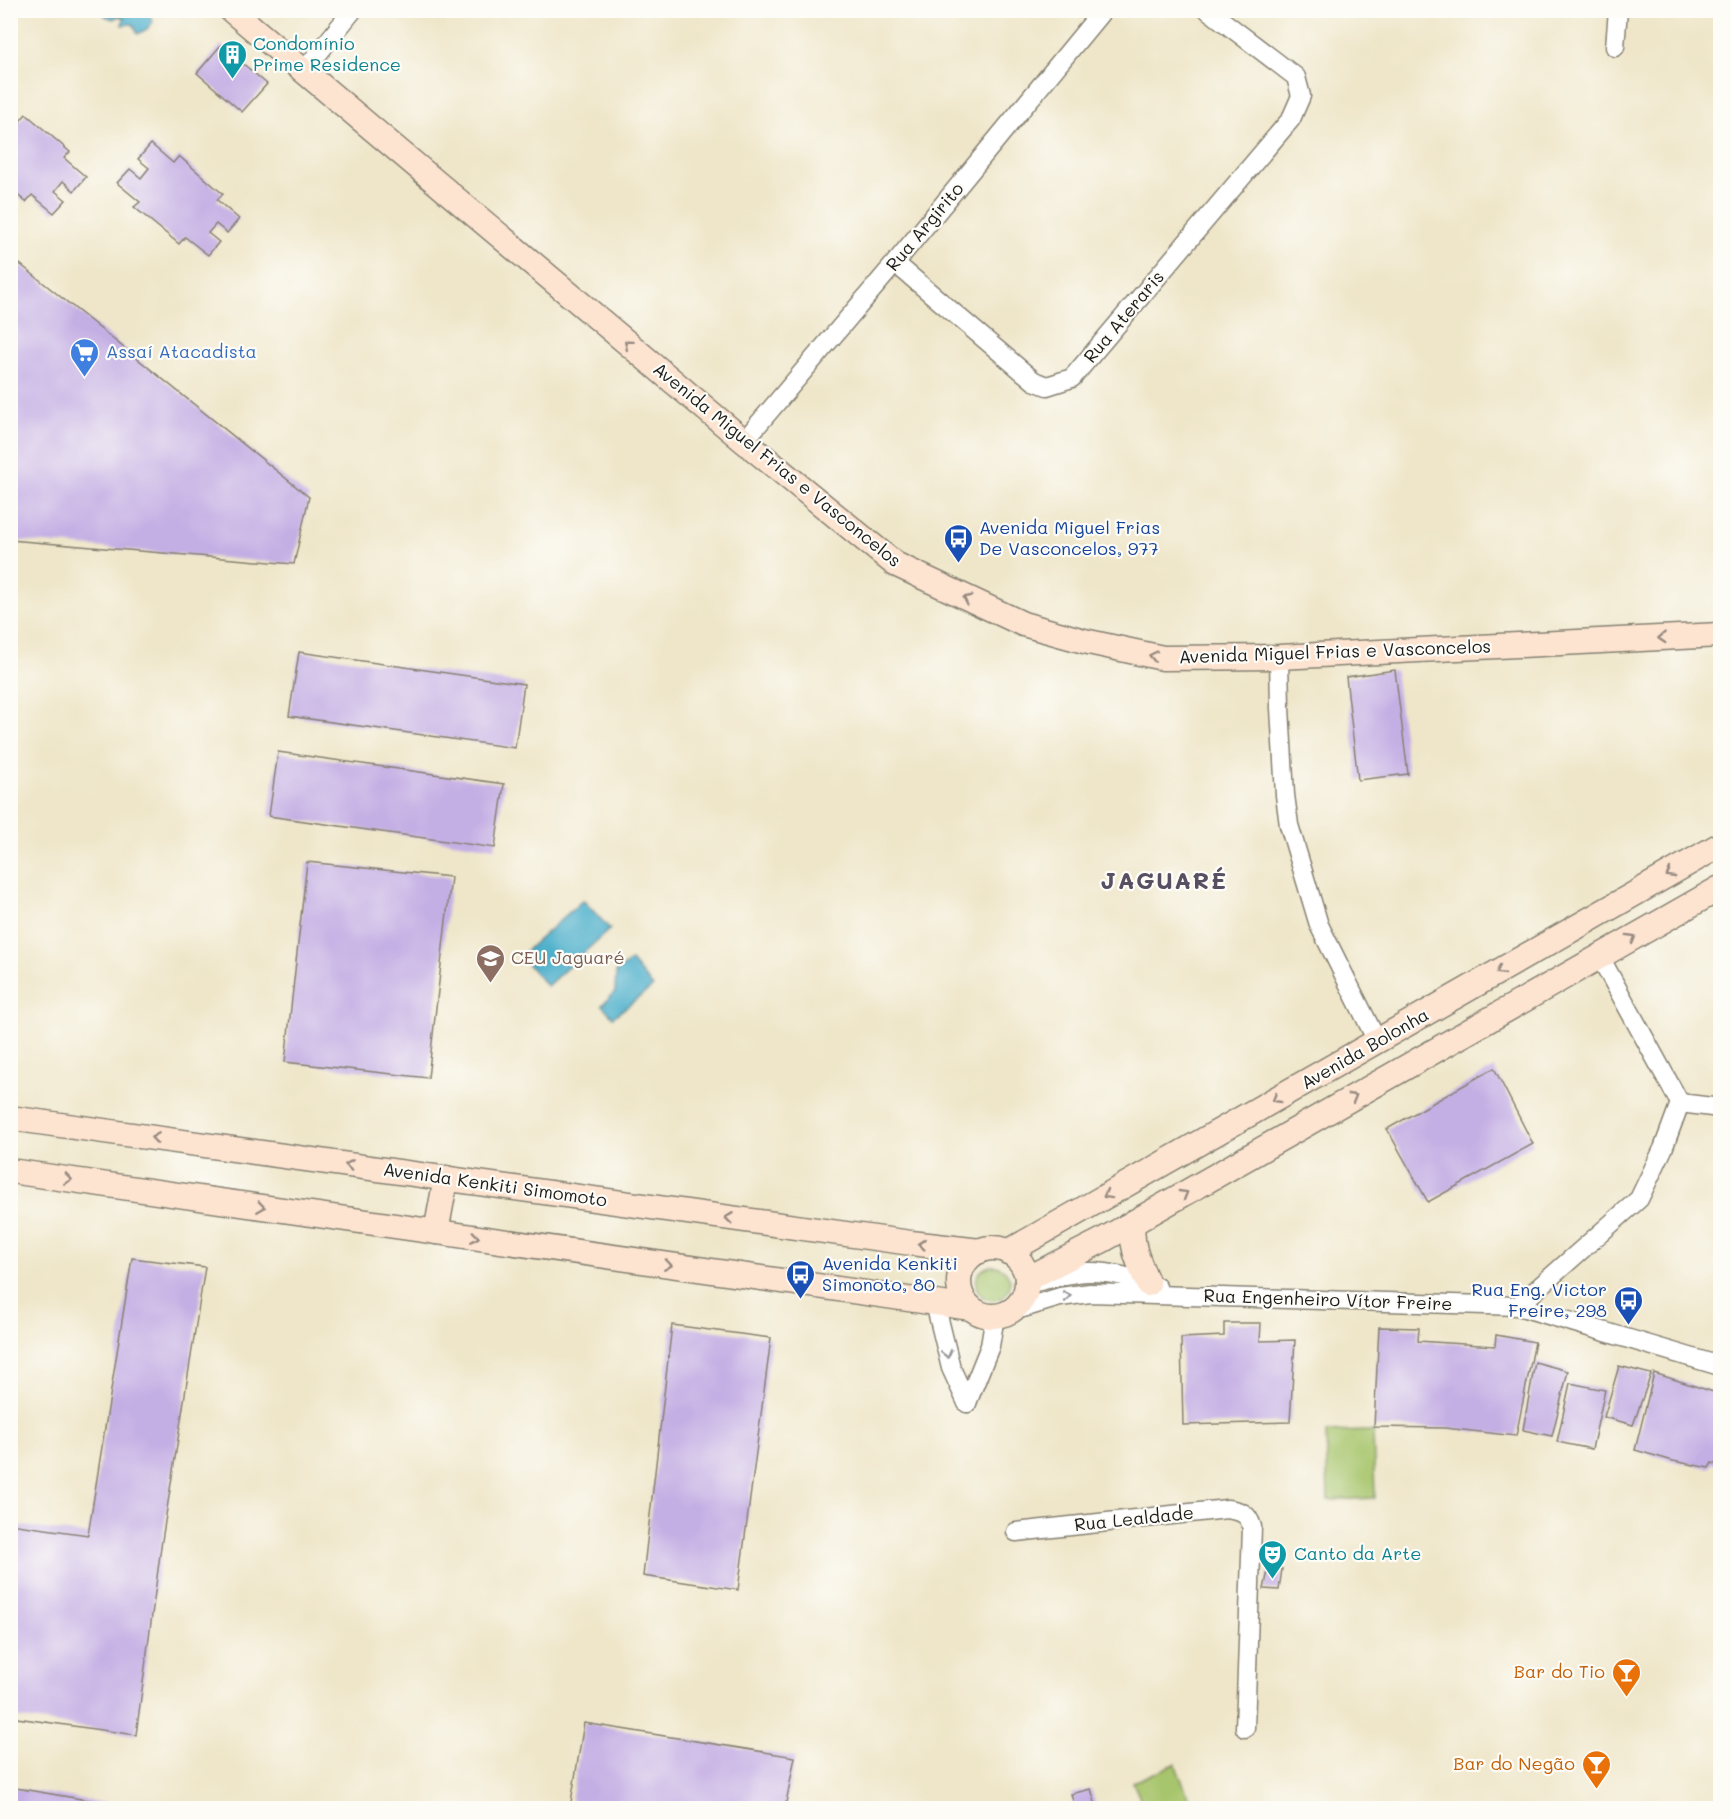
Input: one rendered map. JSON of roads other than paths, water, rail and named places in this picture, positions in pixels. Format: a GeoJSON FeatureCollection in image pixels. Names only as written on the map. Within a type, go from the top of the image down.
{"type":"FeatureCollection","features":[{"type":"Feature","properties":{"kind":"main road","name":"Avenida Miguel Frias e Vasconcelos"},"geometry":{"type":"LineString","coordinates":[[231,10],[744,441],[895,564],[1023,624],[1084,641],[1162,658],[1279,657],[1720,635]]}},
{"type":"Feature","properties":{"kind":"main road","name":"Avenida Bolonha"},"geometry":{"type":"LineString","coordinates":[[1008,1251],[1720,845]]}},
{"type":"Feature","properties":{"kind":"main road","name":"Avenida Bolonha"},"geometry":{"type":"LineString","coordinates":[[1027,1281],[1133,1223],[1720,888]]}},
{"type":"Feature","properties":{"kind":"main road","name":"Avenida Kenkiti Simomoto"},"geometry":{"type":"LineString","coordinates":[[10,1118],[980,1251]]}},
{"type":"Feature","properties":{"kind":"main road"},"geometry":{"type":"LineString","coordinates":[[10,1171],[971,1308]]}},
{"type":"Feature","properties":{"kind":"main road"},"geometry":{"type":"LineString","coordinates":[[436,1232],[446,1178]]}},
{"type":"Feature","properties":{"kind":"main road"},"geometry":{"type":"LineString","coordinates":[[1133,1223],[1131,1237],[1148,1284]]}},
{"type":"Feature","properties":{"kind":"main road"},"geometry":{"type":"LineString","coordinates":[[998,1248],[1008,1251],[1024,1266],[1027,1281],[1024,1298],[1019,1305],[1003,1314],[978,1313],[971,1308],[961,1294],[960,1275],[964,1265],[971,1256],[980,1251],[998,1248]]}},
{"type":"Feature","properties":{"kind":"street"},"geometry":{"type":"LineString","coordinates":[[304,71],[353,10]]}},
{"type":"Feature","properties":{"kind":"street","name":"Rua Argirito"},"geometry":{"type":"LineString","coordinates":[[744,441],[895,263],[1103,10]]}},
{"type":"Feature","properties":{"kind":"street","name":"Rua Ateraris"},"geometry":{"type":"LineString","coordinates":[[895,263],[1034,381],[1047,386],[1072,378],[1291,118],[1301,96],[1296,77],[1208,10]]}},
{"type":"Feature","properties":{"kind":"street"},"geometry":{"type":"LineString","coordinates":[[1615,47],[1618,10]]}},
{"type":"Feature","properties":{"kind":"street"},"geometry":{"type":"LineString","coordinates":[[1279,657],[1285,795],[1289,825],[1319,925],[1377,1041]]}},
{"type":"Feature","properties":{"kind":"street"},"geometry":{"type":"LineString","coordinates":[[1518,1306],[1639,1199],[1659,1158],[1680,1103],[1600,957]]}},
{"type":"Feature","properties":{"kind":"street"},"geometry":{"type":"LineString","coordinates":[[1680,1103],[1720,1108]]}},
{"type":"Feature","properties":{"kind":"street","name":"Rua Engenheiro Vítor Freire"},"geometry":{"type":"LineString","coordinates":[[1027,1281],[1090,1272],[1148,1284],[1178,1296]]}},
{"type":"Feature","properties":{"kind":"street","name":"Rua Engenheiro Vítor Freire"},"geometry":{"type":"LineString","coordinates":[[1003,1314],[1072,1295],[1090,1293],[1518,1306],[1720,1366]]}},
{"type":"Feature","properties":{"kind":"street"},"geometry":{"type":"LineString","coordinates":[[935,1303],[951,1368],[967,1403],[1003,1314]]}},
{"type":"Feature","properties":{"kind":"street","name":"Rua Lealdade"},"geometry":{"type":"LineString","coordinates":[[1016,1532],[1227,1509],[1243,1512],[1250,1518],[1252,1527],[1245,1728]]}},
{"type":"Feature","properties":{"kind":"water"},"geometry":{"type":"Polygon","coordinates":[[[103,11],[139,11],[149,14],[153,22],[138,34],[133,24],[122,25],[124,18],[119,16],[113,19],[105,16],[103,11]]]}},
{"type":"Feature","properties":{"kind":"water"},"geometry":{"type":"Polygon","coordinates":[[[583,900],[610,929],[547,986],[520,956],[583,900]]]}},
{"type":"Feature","properties":{"kind":"water"},"geometry":{"type":"Polygon","coordinates":[[[631,961],[653,987],[613,1017],[602,1005],[615,992],[616,972],[631,961]]]}},
{"type":"Feature","properties":{"kind":"place","name":"Condomínio Prime Residence"},"geometry":{"type":"Point","coordinates":[232,80]}},
{"type":"Feature","properties":{"kind":"place","name":"Assaí Atacadista"},"geometry":{"type":"Point","coordinates":[85,378]}},
{"type":"Feature","properties":{"kind":"place","name":"Avenida Miguel Frias De Vasconcelos, 977"},"geometry":{"type":"Point","coordinates":[958,564]}},
{"type":"Feature","properties":{"kind":"place","name":"CEU Jaguaré"},"geometry":{"type":"Point","coordinates":[490,984]}},
{"type":"Feature","properties":{"kind":"place","name":"Avenida Kenkiti Simonoto, 80"},"geometry":{"type":"Point","coordinates":[801,1300]}},
{"type":"Feature","properties":{"kind":"place","name":"Rua Eng. Victor Freire, 298"},"geometry":{"type":"Point","coordinates":[1628,1326]}},
{"type":"Feature","properties":{"kind":"place","name":"Canto da Arte"},"geometry":{"type":"Point","coordinates":[1273,1580]}},
{"type":"Feature","properties":{"kind":"place","name":"Bar do Tio"},"geometry":{"type":"Point","coordinates":[1626,1698]}},
{"type":"Feature","properties":{"kind":"place","name":"Bar do Negão"},"geometry":{"type":"Point","coordinates":[1596,1790]}},
{"type":"Feature","properties":{"kind":"district","name":"JAGUARÉ"},"geometry":{"type":"Point","coordinates":[1164,881]}}]}
